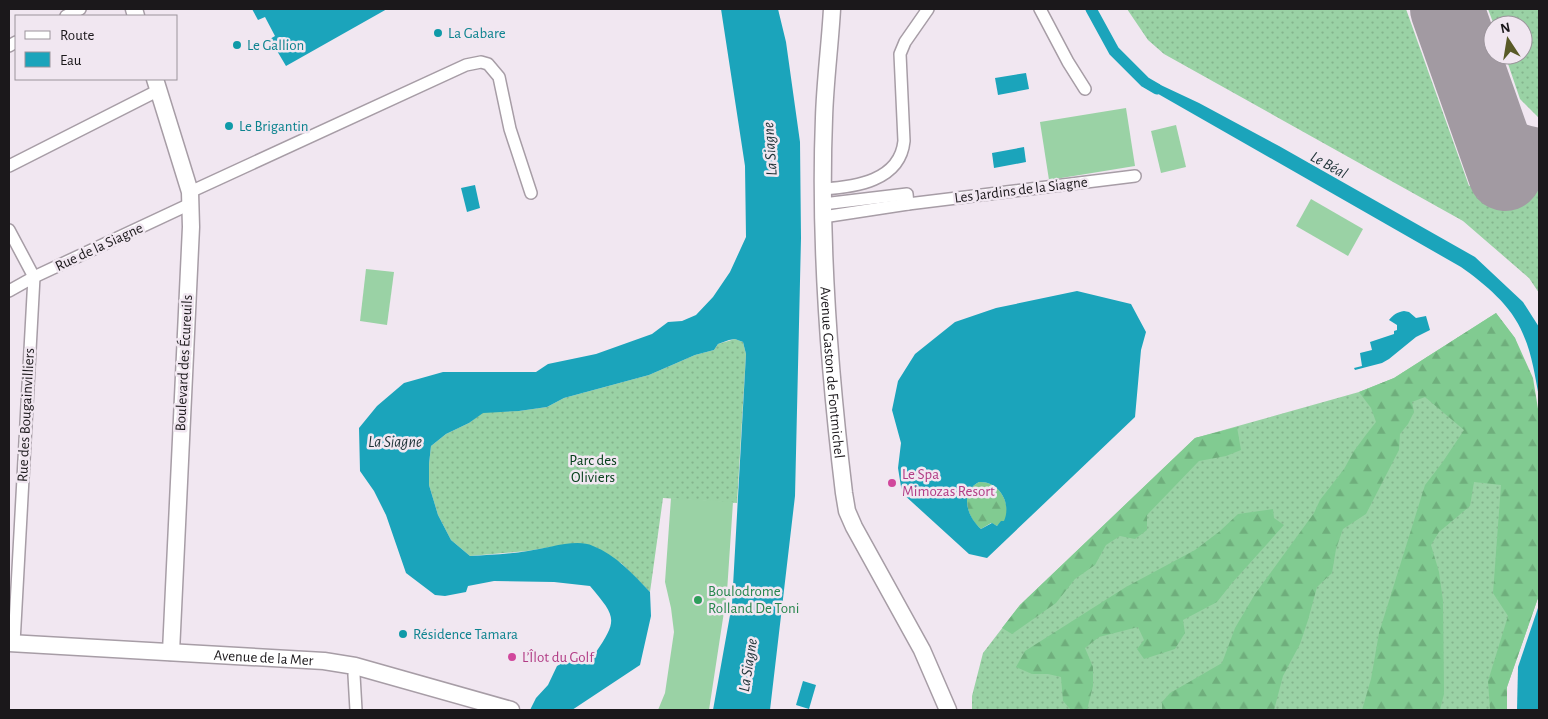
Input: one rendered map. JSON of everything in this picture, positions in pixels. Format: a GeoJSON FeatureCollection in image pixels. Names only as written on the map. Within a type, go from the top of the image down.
{"type":"FeatureCollection","features":[{"type":"Feature","properties":{"kind":"main road","name":"Avenue Gaston de Fontmichel"},"geometry":{"type":"LineString","coordinates":[[832,9],[824,118],[823,203],[829,347],[847,511],[872,562],[922,650],[948,710]]}},
{"type":"Feature","properties":{"kind":"main road","name":"Boulevard des Écureuils"},"geometry":{"type":"LineString","coordinates":[[157,84],[190,198],[191,227],[171,652]]}},
{"type":"Feature","properties":{"kind":"main road","name":"Avenue de la Mer"},"geometry":{"type":"LineString","coordinates":[[11,643],[324,661],[355,666],[511,710]]}},
{"type":"Feature","properties":{"kind":"street"},"geometry":{"type":"LineString","coordinates":[[68,15],[80,9]]}},
{"type":"Feature","properties":{"kind":"street"},"geometry":{"type":"LineString","coordinates":[[823,203],[886,173],[901,157],[904,141],[900,54],[905,42],[928,9]]}},
{"type":"Feature","properties":{"kind":"street"},"geometry":{"type":"LineString","coordinates":[[1040,9],[1068,62],[1085,88]]}},
{"type":"Feature","properties":{"kind":"street","name":"Rue de la Siagne"},"geometry":{"type":"LineString","coordinates":[[9,291],[190,198],[466,65],[480,62],[488,64],[499,77],[510,129],[531,193]]}},
{"type":"Feature","properties":{"kind":"street"},"geometry":{"type":"LineString","coordinates":[[9,166],[157,84]]}},
{"type":"Feature","properties":{"kind":"street","name":"Les Jardins de la Siagne"},"geometry":{"type":"LineString","coordinates":[[823,203],[906,194],[908,204],[1135,176]]}},
{"type":"Feature","properties":{"kind":"street"},"geometry":{"type":"LineString","coordinates":[[9,230],[34,277]]}},
{"type":"Feature","properties":{"kind":"street","name":"Rue des Bougainvilliers"},"geometry":{"type":"LineString","coordinates":[[11,643],[34,277]]}},
{"type":"Feature","properties":{"kind":"street"},"geometry":{"type":"LineString","coordinates":[[355,666],[356,710]]}},
{"type":"Feature","properties":{"kind":"green space"},"geometry":{"type":"Polygon","coordinates":[[[1127,9],[1406,9],[1469,186],[1539,161],[1539,293],[1529,278],[1463,221],[1164,54],[1148,40],[1127,9]]]}},
{"type":"Feature","properties":{"kind":"green space"},"geometry":{"type":"Polygon","coordinates":[[[1488,9],[1539,9],[1539,118],[1520,99],[1508,65],[1533,65],[1533,15],[1490,15],[1488,9]]]}},
{"type":"Feature","properties":{"kind":"green space"},"geometry":{"type":"Polygon","coordinates":[[[1126,108],[1135,166],[1049,180],[1040,122],[1126,108]]]}},
{"type":"Feature","properties":{"kind":"green space"},"geometry":{"type":"Polygon","coordinates":[[[1176,125],[1186,167],[1161,173],[1151,131],[1176,125]]]}},
{"type":"Feature","properties":{"kind":"green space"},"geometry":{"type":"Polygon","coordinates":[[[1311,199],[1363,229],[1348,256],[1296,226],[1311,199]]]}},
{"type":"Feature","properties":{"kind":"green space"},"geometry":{"type":"Polygon","coordinates":[[[366,269],[394,272],[387,325],[360,321],[366,269]]]}},
{"type":"Feature","properties":{"kind":"green space"},"geometry":{"type":"Polygon","coordinates":[[[1496,313],[1515,338],[1539,415],[1539,595],[1507,687],[1507,710],[972,710],[972,696],[983,653],[1020,605],[1195,438],[1359,392],[1394,378],[1496,313]]]}},
{"type":"Feature","properties":{"kind":"green space"},"geometry":{"type":"Polygon","coordinates":[[[1496,313],[1515,338],[1533,378],[1539,415],[1539,595],[1507,687],[1507,710],[1490,710],[1488,681],[1508,616],[1493,593],[1501,485],[1474,482],[1470,506],[1439,532],[1431,545],[1439,572],[1443,601],[1444,694],[1440,710],[1362,710],[1371,679],[1379,633],[1425,485],[1464,430],[1425,397],[1412,402],[1414,412],[1400,434],[1399,450],[1366,514],[1343,529],[1336,549],[1332,573],[1317,587],[1300,644],[1283,676],[1274,710],[1162,710],[1162,702],[1170,693],[1222,663],[1235,628],[1255,594],[1314,513],[1320,500],[1376,422],[1371,408],[1359,392],[1394,378],[1496,313]]]}},
{"type":"Feature","properties":{"kind":"green space","name":"Parc des Oliviers"},"geometry":{"type":"Polygon","coordinates":[[[735,339],[743,342],[746,354],[737,503],[663,498],[650,592],[621,563],[563,545],[527,551],[470,556],[451,540],[438,515],[429,485],[431,446],[446,434],[469,423],[483,412],[519,411],[547,407],[564,398],[649,375],[695,355],[714,350],[718,344],[735,339]]]}},
{"type":"Feature","properties":{"kind":"green space"},"geometry":{"type":"Polygon","coordinates":[[[1237,427],[1241,450],[1226,456],[1199,461],[1147,515],[1147,530],[1135,539],[1120,536],[1106,545],[1095,565],[1075,579],[1056,603],[1012,634],[1002,628],[1020,605],[1195,438],[1237,427]]]}},
{"type":"Feature","properties":{"kind":"green space"},"geometry":{"type":"Polygon","coordinates":[[[979,482],[995,486],[1002,494],[1007,510],[1006,518],[1004,522],[997,526],[991,523],[981,529],[969,512],[967,498],[969,492],[979,482]]]}},
{"type":"Feature","properties":{"kind":"green space","name":"Boulodrome Rolland De Toni"},"geometry":{"type":"Polygon","coordinates":[[[671,498],[733,502],[727,592],[709,710],[658,710],[665,693],[674,632],[665,582],[671,498]]]}},
{"type":"Feature","properties":{"kind":"green space"},"geometry":{"type":"Polygon","coordinates":[[[1273,509],[1274,518],[1284,525],[1217,602],[1183,620],[1185,633],[1175,649],[1144,659],[1137,649],[1144,640],[1138,627],[1099,637],[1085,648],[1093,667],[1093,686],[1087,710],[1071,710],[1063,701],[1061,677],[1048,674],[1032,674],[1016,667],[1025,651],[1126,587],[1195,550],[1238,514],[1273,509]]]}},
{"type":"Feature","properties":{"kind":"water"},"geometry":{"type":"Polygon","coordinates":[[[252,9],[387,9],[286,66],[270,39],[275,36],[265,17],[258,20],[252,9]]]}},
{"type":"Feature","properties":{"kind":"water","name":"La Siagne"},"geometry":{"type":"Polygon","coordinates":[[[721,9],[778,9],[786,42],[800,142],[801,238],[795,496],[770,710],[713,710],[732,604],[746,354],[743,342],[735,339],[718,344],[714,350],[695,355],[649,375],[564,398],[547,407],[483,413],[469,423],[446,434],[431,446],[429,485],[438,515],[451,540],[470,556],[521,552],[578,543],[586,544],[609,554],[617,560],[650,592],[651,616],[640,665],[572,710],[530,710],[536,698],[548,685],[557,666],[570,659],[596,652],[611,625],[609,611],[605,604],[590,586],[554,582],[494,581],[468,586],[466,592],[445,596],[435,595],[406,573],[386,515],[374,491],[360,471],[359,428],[377,406],[404,383],[443,372],[536,372],[548,364],[596,354],[652,334],[668,322],[682,321],[696,315],[713,297],[730,272],[746,237],[745,166],[721,9]]]}},
{"type":"Feature","properties":{"kind":"water"},"geometry":{"type":"Polygon","coordinates":[[[1026,73],[1029,89],[998,95],[995,78],[1026,73]]]}},
{"type":"Feature","properties":{"kind":"water"},"geometry":{"type":"Polygon","coordinates":[[[1150,80],[1199,103],[1279,146],[1475,257],[1523,302],[1539,327],[1539,397],[1529,349],[1518,324],[1497,296],[1479,281],[1461,267],[1146,87],[1145,82],[1150,80]]]}},
{"type":"Feature","properties":{"kind":"water"},"geometry":{"type":"Polygon","coordinates":[[[1024,147],[1026,162],[994,168],[992,153],[1024,147]]]}},
{"type":"Feature","properties":{"kind":"water"},"geometry":{"type":"Polygon","coordinates":[[[475,185],[480,208],[467,212],[461,188],[475,185]]]}},
{"type":"Feature","properties":{"kind":"water"},"geometry":{"type":"Polygon","coordinates":[[[1077,291],[1131,304],[1146,332],[1141,350],[1135,417],[987,558],[969,554],[902,493],[898,468],[901,443],[892,410],[898,381],[915,354],[955,322],[996,308],[1077,291]],[[979,482],[973,486],[967,498],[967,505],[972,518],[981,529],[992,523],[997,526],[1001,521],[1004,521],[1006,514],[1005,500],[1002,494],[998,489],[979,482]]]}},
{"type":"Feature","properties":{"kind":"water"},"geometry":{"type":"Polygon","coordinates":[[[1404,311],[1409,312],[1416,318],[1426,316],[1430,330],[1416,337],[1382,363],[1355,370],[1354,368],[1362,366],[1360,353],[1372,350],[1370,342],[1394,334],[1394,331],[1397,330],[1397,325],[1389,320],[1395,314],[1404,311]]]}},
{"type":"Feature","properties":{"kind":"water"},"geometry":{"type":"Polygon","coordinates":[[[1539,605],[1539,710],[1517,710],[1518,667],[1539,605]]]}},
{"type":"Feature","properties":{"kind":"water"},"geometry":{"type":"Polygon","coordinates":[[[803,681],[816,685],[809,709],[796,705],[803,681]]]}},
{"type":"Feature","properties":{"kind":"waterway","name":"Le Béal"},"geometry":{"type":"LineString","coordinates":[[1091,9],[1114,51],[1145,82],[1157,89]]}},
{"type":"Feature","properties":{"kind":"taxiway"},"geometry":{"type":"LineString","coordinates":[[1477,93],[1488,113],[1500,127],[1516,137],[1539,143]]}},
{"type":"Feature","properties":{"kind":"runway"},"geometry":{"type":"LineString","coordinates":[[1447,9],[1505,174]]}},
{"type":"Feature","properties":{"kind":"place","name":"La Gabare"},"geometry":{"type":"Point","coordinates":[438,33]}},
{"type":"Feature","properties":{"kind":"place","name":"Le Gallion"},"geometry":{"type":"Point","coordinates":[237,45]}},
{"type":"Feature","properties":{"kind":"place","name":"Le Brigantin"},"geometry":{"type":"Point","coordinates":[229,126]}},
{"type":"Feature","properties":{"kind":"place","name":"Le Spa Mimozas Resort"},"geometry":{"type":"Point","coordinates":[892,483]}},
{"type":"Feature","properties":{"kind":"place","name":"Boulodrome Rolland De Toni"},"geometry":{"type":"Point","coordinates":[698,600]}},
{"type":"Feature","properties":{"kind":"place","name":"Résidence Tamara"},"geometry":{"type":"Point","coordinates":[403,634]}},
{"type":"Feature","properties":{"kind":"place","name":"L’Îlot du Golf"},"geometry":{"type":"Point","coordinates":[512,657]}}]}
